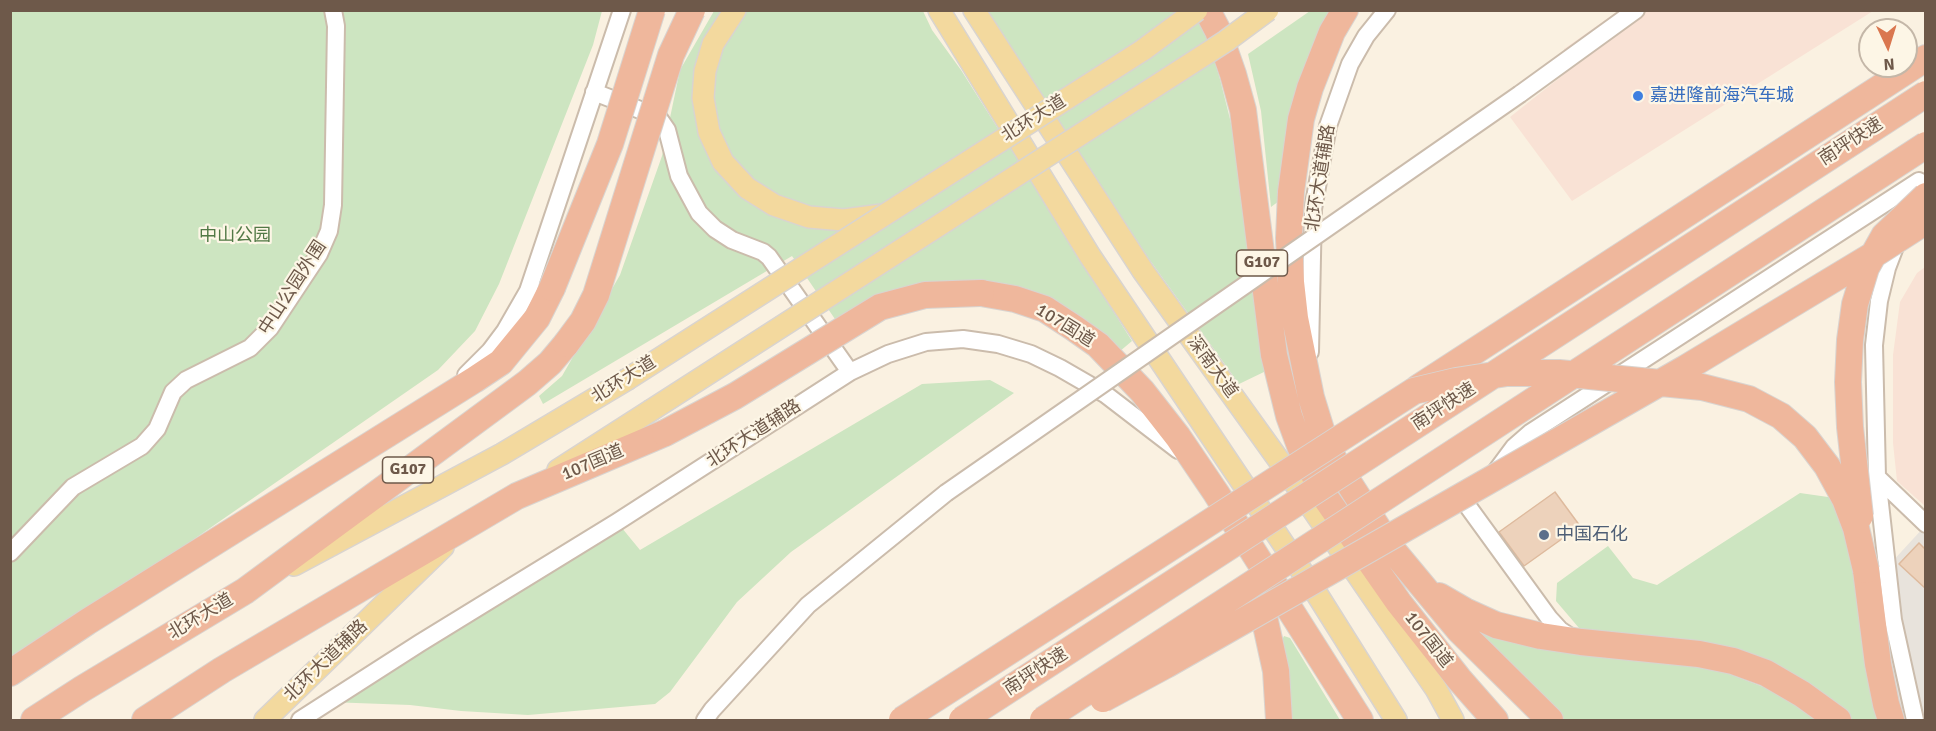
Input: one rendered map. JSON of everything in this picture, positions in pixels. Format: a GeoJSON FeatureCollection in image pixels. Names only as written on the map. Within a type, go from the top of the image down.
{"type":"FeatureCollection","features":[{"type":"Feature","properties":{"kind":"highway"},"geometry":{"type":"LineString","coordinates":[[10,673],[501,362],[537,318],[552,288],[610,144],[652,10]]}},
{"type":"Feature","properties":{"kind":"highway","name":"G107"},"geometry":{"type":"LineString","coordinates":[[245,591],[527,383],[550,363],[566,344],[583,321],[596,295],[671,55],[692,10]]}},
{"type":"Feature","properties":{"kind":"highway","name":"107国道"},"geometry":{"type":"LineString","coordinates":[[1207,10],[1218,31],[1233,74],[1242,110],[1270,326],[1289,416],[1309,465],[1333,510],[1411,620],[1495,720]]}},
{"type":"Feature","properties":{"kind":"highway"},"geometry":{"type":"LineString","coordinates":[[1345,10],[1332,32],[1310,88],[1301,119],[1291,192],[1291,282],[1295,318],[1311,398],[1323,436],[1334,460],[1390,547],[1459,630],[1550,720]]}},
{"type":"Feature","properties":{"kind":"highway"},"geometry":{"type":"LineString","coordinates":[[902,720],[1926,58]]}},
{"type":"Feature","properties":{"kind":"highway","name":"南坪快速"},"geometry":{"type":"LineString","coordinates":[[962,720],[1926,94]]}},
{"type":"Feature","properties":{"kind":"highway"},"geometry":{"type":"LineString","coordinates":[[1043,720],[1926,146]]}},
{"type":"Feature","properties":{"kind":"highway"},"geometry":{"type":"LineString","coordinates":[[1892,720],[1886,704],[1878,664],[1850,427],[1848,382],[1850,340],[1855,304],[1866,268],[1884,236],[1913,206],[1923,184]]}},
{"type":"Feature","properties":{"kind":"highway"},"geometry":{"type":"LineString","coordinates":[[1063,720],[1187,654],[1686,368],[1870,258],[1926,221]]}},
{"type":"Feature","properties":{"kind":"highway","name":"107国道"},"geometry":{"type":"LineString","coordinates":[[517,496],[665,433],[735,396],[880,307],[925,295],[981,293],[1015,299],[1045,309],[1098,345],[1142,391],[1178,437],[1216,493],[1360,720]]}},
{"type":"Feature","properties":{"kind":"highway"},"geometry":{"type":"LineString","coordinates":[[1414,391],[1455,381],[1507,373],[1559,373],[1702,387],[1749,399],[1781,416],[1805,437],[1827,466],[1845,499],[1857,528],[1866,570]]}},
{"type":"Feature","properties":{"kind":"highway"},"geometry":{"type":"LineString","coordinates":[[1283,466],[1333,510]]}},
{"type":"Feature","properties":{"kind":"highway","name":"北环大道"},"geometry":{"type":"LineString","coordinates":[[145,720],[232,664],[517,496]]}},
{"type":"Feature","properties":{"kind":"highway"},"geometry":{"type":"LineString","coordinates":[[1237,526],[1251,562],[1270,639],[1276,671],[1279,720]]}},
{"type":"Feature","properties":{"kind":"highway"},"geometry":{"type":"LineString","coordinates":[[1412,574],[1443,598],[1496,625],[1540,636],[1663,649],[1733,661],[1766,673],[1802,694],[1838,720]]}},
{"type":"Feature","properties":{"kind":"highway","name":"北环大道"},"geometry":{"type":"LineString","coordinates":[[34,720],[245,591]]}},
{"type":"Feature","properties":{"kind":"main road"},"geometry":{"type":"LineString","coordinates":[[735,10],[713,44],[705,71],[703,98],[709,132],[723,162],[747,188],[774,206],[809,217],[832,219],[844,220],[882,215]]}},
{"type":"Feature","properties":{"kind":"main road"},"geometry":{"type":"LineString","coordinates":[[929,10],[953,36]]}},
{"type":"Feature","properties":{"kind":"main road"},"geometry":{"type":"LineString","coordinates":[[939,10],[1090,256],[1308,582],[1396,720]]}},
{"type":"Feature","properties":{"kind":"main road","name":"深南大道"},"geometry":{"type":"LineString","coordinates":[[974,10],[1143,271],[1283,466],[1436,689],[1453,720]]}},
{"type":"Feature","properties":{"kind":"main road","name":"北环大道"},"geometry":{"type":"LineString","coordinates":[[245,591],[390,516],[502,454],[626,380],[1143,50],[1197,10]]}},
{"type":"Feature","properties":{"kind":"main road","name":"北环大道"},"geometry":{"type":"LineString","coordinates":[[517,496],[1216,47],[1268,10]]}},
{"type":"Feature","properties":{"kind":"main road","name":"北环大道辅路"},"geometry":{"type":"LineString","coordinates":[[265,720],[465,526]]}},
{"type":"Feature","properties":{"kind":"street","name":"中山公园外围"},"geometry":{"type":"LineString","coordinates":[[10,554],[73,488],[142,446],[157,429],[173,392],[186,380],[250,348],[264,335],[319,254],[329,231],[333,205],[336,26],[333,10]]}},
{"type":"Feature","properties":{"kind":"street"},"geometry":{"type":"LineString","coordinates":[[420,413],[465,376],[490,351],[518,312],[528,291],[622,10]]}},
{"type":"Feature","properties":{"kind":"street","name":"北环大道辅路"},"geometry":{"type":"LineString","coordinates":[[1311,398],[1312,209],[1321,159],[1334,106],[1350,64],[1366,36],[1388,10]]}},
{"type":"Feature","properties":{"kind":"street"},"geometry":{"type":"LineString","coordinates":[[705,720],[808,605],[946,493],[1520,94],[1636,10]]}},
{"type":"Feature","properties":{"kind":"street"},"geometry":{"type":"LineString","coordinates":[[594,92],[658,117],[667,130],[686,191],[699,213],[715,229],[732,240],[763,252],[769,257],[850,372]]}},
{"type":"Feature","properties":{"kind":"street"},"geometry":{"type":"LineString","coordinates":[[1915,720],[1893,620],[1877,477],[1874,345],[1879,301],[1887,268],[1923,184]]}},
{"type":"Feature","properties":{"kind":"street"},"geometry":{"type":"LineString","coordinates":[[1390,547],[1464,501],[1485,484],[1514,447],[1530,433],[1923,184]]}},
{"type":"Feature","properties":{"kind":"street","name":"北环大道辅路"},"geometry":{"type":"LineString","coordinates":[[300,720],[420,643],[618,522],[850,372],[888,354],[926,342],[963,339],[998,344],[1060,368],[1105,394],[1173,445],[1216,493]]}},
{"type":"Feature","properties":{"kind":"street"},"geometry":{"type":"LineString","coordinates":[[1877,477],[1926,524]]}},
{"type":"Feature","properties":{"kind":"street"},"geometry":{"type":"LineString","coordinates":[[1464,501],[1554,625],[1581,642]]}},
{"type":"Feature","properties":{"kind":"street"},"geometry":{"type":"LineString","coordinates":[[1436,689],[1461,720]]}},
{"type":"Feature","properties":{"kind":"shaded area","name":"嘉进隆前海汽车城"},"geometry":{"type":"Polygon","coordinates":[[[1618,11],[1873,11],[1858,18],[1858,20],[1572,201],[1510,117],[1563,75],[1564,49],[1618,11]]]}},
{"type":"Feature","properties":{"kind":"shaded area"},"geometry":{"type":"Polygon","coordinates":[[[1925,267],[1925,506],[1897,481],[1893,443],[1893,355],[1900,302],[1917,273],[1925,267]]]}},
{"type":"Feature","properties":{"kind":"shaded area"},"geometry":{"type":"Polygon","coordinates":[[[1925,526],[1925,720],[1902,720],[1892,674],[1878,577],[1925,526]]]}},
{"type":"Feature","properties":{"kind":"green space","name":"中山公园"},"geometry":{"type":"Polygon","coordinates":[[[11,11],[602,11],[593,45],[499,284],[475,331],[438,370],[11,666],[11,11]]]}},
{"type":"Feature","properties":{"kind":"green space"},"geometry":{"type":"Polygon","coordinates":[[[714,11],[923,11],[932,30],[961,70],[1132,341],[1119,352],[1093,325],[1051,300],[1008,284],[960,281],[837,322],[792,256],[543,404],[539,396],[562,376],[620,275],[662,156],[680,70],[714,11]]]}},
{"type":"Feature","properties":{"kind":"green space"},"geometry":{"type":"Polygon","coordinates":[[[984,11],[1192,11],[1207,36],[1236,143],[1266,371],[1239,384],[1149,259],[984,11]]]}},
{"type":"Feature","properties":{"kind":"green space"},"geometry":{"type":"Polygon","coordinates":[[[1310,11],[1332,11],[1283,198],[1271,207],[1261,111],[1248,54],[1310,11]]]}},
{"type":"Feature","properties":{"kind":"green space"},"geometry":{"type":"Polygon","coordinates":[[[990,380],[1014,393],[791,552],[737,602],[670,692],[655,704],[528,715],[410,705],[329,702],[617,522],[640,550],[922,384],[990,380]]]}},
{"type":"Feature","properties":{"kind":"green space"},"geometry":{"type":"Polygon","coordinates":[[[1800,493],[1835,498],[1850,535],[1882,720],[1851,720],[1830,701],[1602,632],[1579,628],[1556,601],[1557,583],[1608,546],[1633,578],[1657,585],[1800,493]]]}},
{"type":"Feature","properties":{"kind":"green space"},"geometry":{"type":"Polygon","coordinates":[[[1464,621],[1724,672],[1777,692],[1825,720],[1562,720],[1464,621]]]}},
{"type":"Feature","properties":{"kind":"green space"},"geometry":{"type":"Polygon","coordinates":[[[1284,636],[1290,638],[1340,720],[1290,720],[1282,640],[1284,636]]]}},
{"type":"Feature","properties":{"kind":"building"},"geometry":{"type":"Polygon","coordinates":[[[1555,492],[1580,526],[1524,566],[1499,532],[1555,492]]]}},
{"type":"Feature","properties":{"kind":"building"},"geometry":{"type":"Polygon","coordinates":[[[1919,543],[1926,550],[1926,589],[1899,564],[1919,543]]]}},
{"type":"Feature","properties":{"kind":"place","name":"嘉进隆前海汽车城"},"geometry":{"type":"Point","coordinates":[1638,96]}},
{"type":"Feature","properties":{"kind":"place","name":"中国石化"},"geometry":{"type":"Point","coordinates":[1544,535]}}]}
